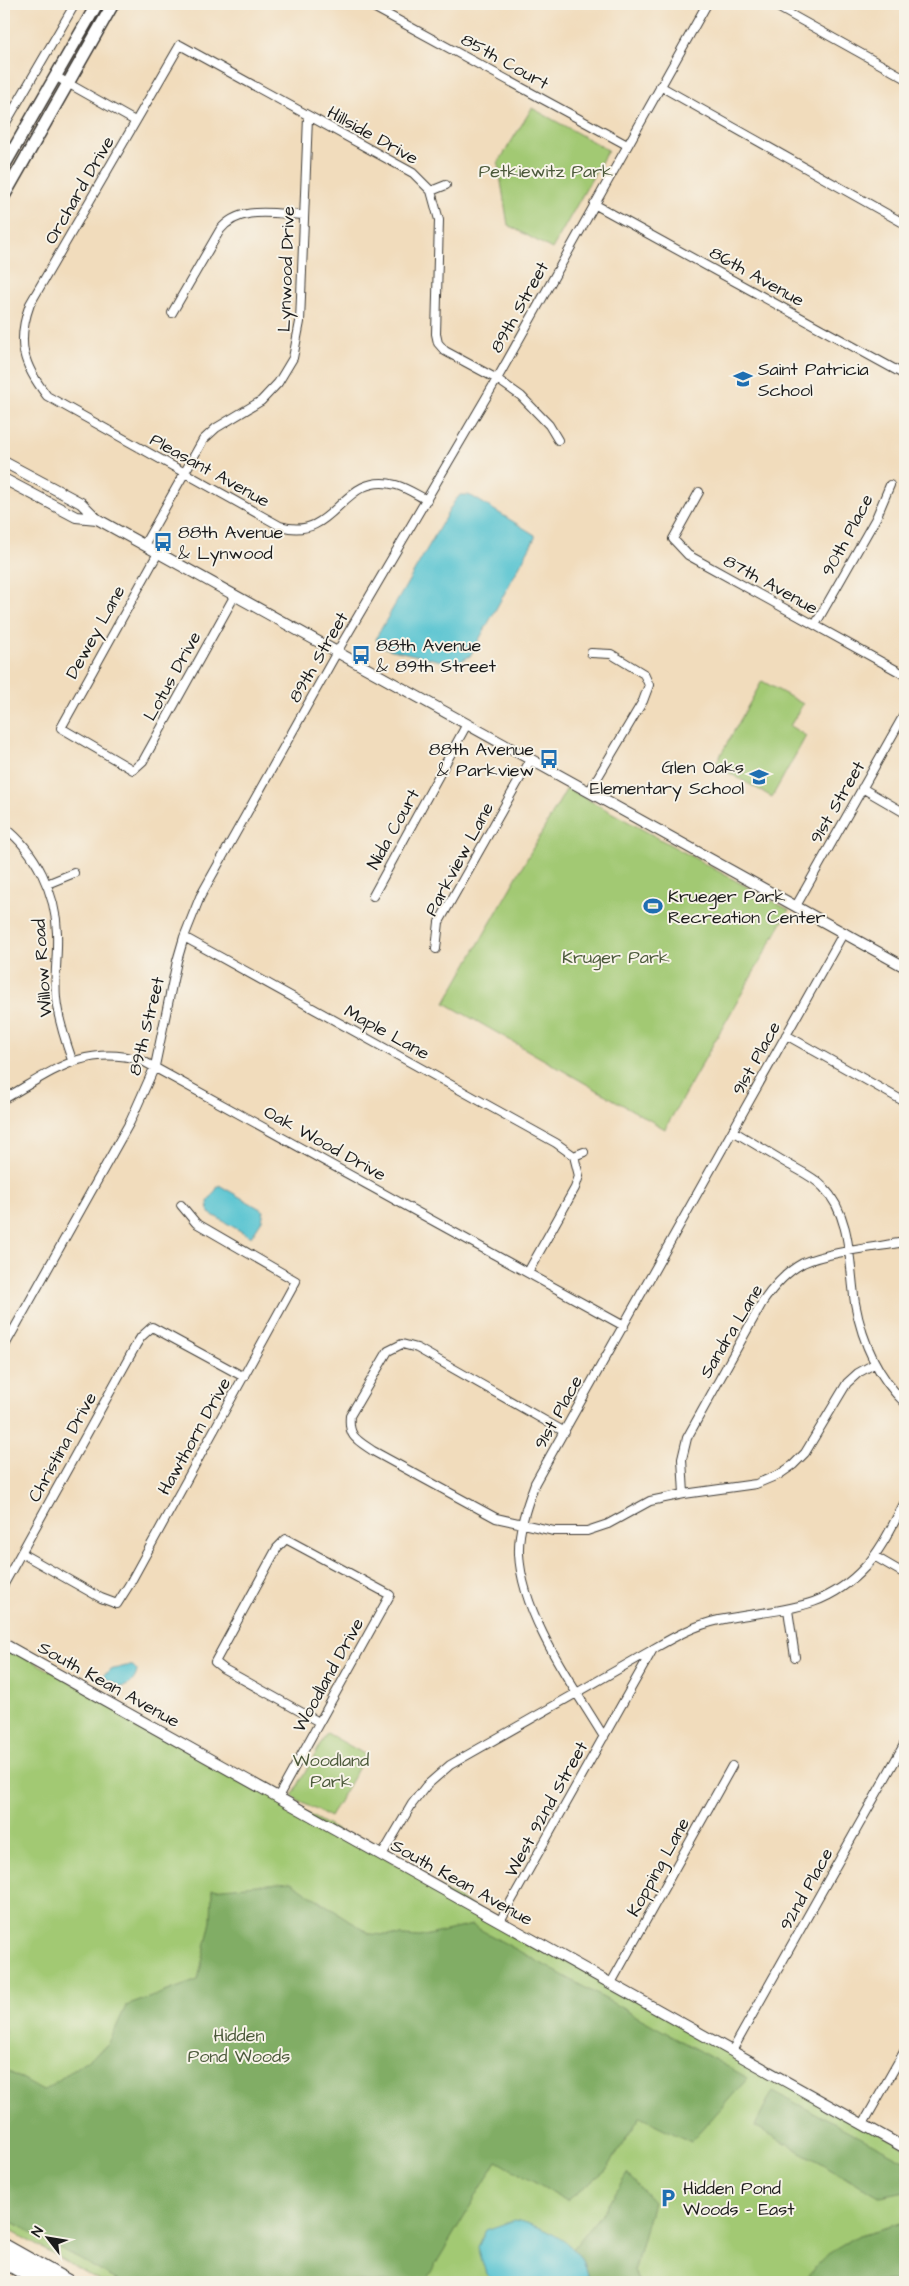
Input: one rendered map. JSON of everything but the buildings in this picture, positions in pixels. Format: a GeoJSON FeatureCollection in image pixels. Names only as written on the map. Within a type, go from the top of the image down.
{"type":"FeatureCollection","features":[{"type":"Feature","properties":{"kind":"highway"},"geometry":{"type":"LineString","coordinates":[[4,2246],[68,2282]]}},
{"type":"Feature","properties":{"kind":"highway"},"geometry":{"type":"LineString","coordinates":[[4,2261],[41,2282]]}},
{"type":"Feature","properties":{"kind":"main road"},"geometry":{"type":"LineString","coordinates":[[4,166],[97,4]]}},
{"type":"Feature","properties":{"kind":"main road"},"geometry":{"type":"LineString","coordinates":[[4,196],[114,4]]}},
{"type":"Feature","properties":{"kind":"street"},"geometry":{"type":"LineString","coordinates":[[4,126],[75,4]]}},
{"type":"Feature","properties":{"kind":"street","name":"85th Court"},"geometry":{"type":"LineString","coordinates":[[368,4],[627,145]]}},
{"type":"Feature","properties":{"kind":"street","name":"89th Street"},"geometry":{"type":"LineString","coordinates":[[4,1347],[130,1122],[155,1066],[184,937],[209,878],[337,652],[497,379],[707,4]]}},
{"type":"Feature","properties":{"kind":"street"},"geometry":{"type":"LineString","coordinates":[[772,4],[905,78]]}},
{"type":"Feature","properties":{"kind":"street","name":"Hillside Drive"},"geometry":{"type":"LineString","coordinates":[[180,45],[413,173],[431,191],[440,220],[436,334],[438,343],[445,351],[497,379]]}},
{"type":"Feature","properties":{"kind":"street","name":"Orchard Drive"},"geometry":{"type":"LineString","coordinates":[[24,357],[24,328],[30,304],[180,45]]}},
{"type":"Feature","properties":{"kind":"street"},"geometry":{"type":"LineString","coordinates":[[55,76],[135,121]]}},
{"type":"Feature","properties":{"kind":"street"},"geometry":{"type":"LineString","coordinates":[[660,86],[905,224]]}},
{"type":"Feature","properties":{"kind":"street","name":"Lynwood Drive"},"geometry":{"type":"LineString","coordinates":[[144,545],[198,448],[210,433],[261,401],[278,384],[293,358],[300,322],[308,117]]}},
{"type":"Feature","properties":{"kind":"street"},"geometry":{"type":"LineString","coordinates":[[431,191],[446,185]]}},
{"type":"Feature","properties":{"kind":"street","name":"86th Avenue"},"geometry":{"type":"LineString","coordinates":[[594,204],[905,375]]}},
{"type":"Feature","properties":{"kind":"street"},"geometry":{"type":"LineString","coordinates":[[172,313],[220,230],[230,219],[245,213],[303,215]]}},
{"type":"Feature","properties":{"kind":"street","name":"Pleasant Avenue"},"geometry":{"type":"LineString","coordinates":[[24,357],[31,376],[47,396],[280,526],[290,529],[310,528],[328,517],[349,494],[370,484],[394,485],[427,500]]}},
{"type":"Feature","properties":{"kind":"street"},"geometry":{"type":"LineString","coordinates":[[497,379],[530,404],[549,425],[558,440]]}},
{"type":"Feature","properties":{"kind":"street"},"geometry":{"type":"LineString","coordinates":[[4,462],[81,502],[96,519],[905,967]]}},
{"type":"Feature","properties":{"kind":"street"},"geometry":{"type":"LineString","coordinates":[[4,478],[76,517],[96,519]]}},
{"type":"Feature","properties":{"kind":"street","name":"90th Place"},"geometry":{"type":"LineString","coordinates":[[815,625],[876,518],[890,485]]}},
{"type":"Feature","properties":{"kind":"street","name":"87th Avenue"},"geometry":{"type":"LineString","coordinates":[[699,492],[673,540],[688,555],[905,675]]}},
{"type":"Feature","properties":{"kind":"street","name":"Dewey Lane"},"geometry":{"type":"LineString","coordinates":[[134,770],[61,728],[158,553]]}},
{"type":"Feature","properties":{"kind":"street","name":"Lotus Drive"},"geometry":{"type":"LineString","coordinates":[[134,770],[142,761],[235,596]]}},
{"type":"Feature","properties":{"kind":"street"},"geometry":{"type":"LineString","coordinates":[[589,792],[643,701],[649,685],[648,679],[640,670],[611,654],[591,653]]}},
{"type":"Feature","properties":{"kind":"street","name":"91st Street"},"geometry":{"type":"LineString","coordinates":[[796,906],[905,713]]}},
{"type":"Feature","properties":{"kind":"street","name":"Nida Court"},"geometry":{"type":"LineString","coordinates":[[373,896],[467,724]]}},
{"type":"Feature","properties":{"kind":"street","name":"Parkview Lane"},"geometry":{"type":"LineString","coordinates":[[436,949],[439,922],[531,759]]}},
{"type":"Feature","properties":{"kind":"street"},"geometry":{"type":"LineString","coordinates":[[862,788],[905,813]]}},
{"type":"Feature","properties":{"kind":"street","name":"Willow Road"},"geometry":{"type":"LineString","coordinates":[[4,827],[17,838],[32,858],[47,884],[57,932],[56,1000],[65,1042],[72,1060]]}},
{"type":"Feature","properties":{"kind":"street"},"geometry":{"type":"LineString","coordinates":[[47,884],[74,873]]}},
{"type":"Feature","properties":{"kind":"street","name":"91st Place"},"geometry":{"type":"LineString","coordinates":[[577,1692],[533,1615],[520,1568],[519,1552],[522,1524],[535,1483],[844,932]]}},
{"type":"Feature","properties":{"kind":"street","name":"Maple Lane"},"geometry":{"type":"LineString","coordinates":[[184,937],[556,1143],[574,1156]]}},
{"type":"Feature","properties":{"kind":"street"},"geometry":{"type":"LineString","coordinates":[[786,1035],[905,1102]]}},
{"type":"Feature","properties":{"kind":"street","name":"Oak Wood Drive"},"geometry":{"type":"LineString","coordinates":[[4,1099],[72,1060],[114,1054],[141,1060],[624,1326]]}},
{"type":"Feature","properties":{"kind":"street"},"geometry":{"type":"LineString","coordinates":[[733,1131],[808,1176],[823,1187],[834,1202],[842,1219],[856,1304],[864,1336],[874,1364],[892,1390],[905,1403]]}},
{"type":"Feature","properties":{"kind":"street"},"geometry":{"type":"LineString","coordinates":[[528,1272],[575,1188],[579,1176],[574,1156],[584,1152]]}},
{"type":"Feature","properties":{"kind":"street","name":"Hawthorn Drive"},"geometry":{"type":"LineString","coordinates":[[21,1553],[101,1598],[117,1604],[296,1281],[196,1223],[181,1206]]}},
{"type":"Feature","properties":{"kind":"street","name":"Sandra Lane"},"geometry":{"type":"LineString","coordinates":[[684,1494],[682,1459],[687,1438],[766,1298],[784,1276],[804,1263],[848,1252],[905,1242]]}},
{"type":"Feature","properties":{"kind":"street","name":"Christina Drive"},"geometry":{"type":"LineString","coordinates":[[4,1584],[136,1345],[141,1337],[152,1327],[244,1377]]}},
{"type":"Feature","properties":{"kind":"street"},"geometry":{"type":"LineString","coordinates":[[565,1432],[417,1348],[402,1344],[388,1351],[350,1416],[349,1428],[354,1438],[372,1451],[496,1518],[554,1531],[587,1531],[608,1524],[650,1501],[684,1494],[756,1484],[769,1480],[793,1465],[817,1435],[847,1383],[858,1372],[874,1364]]}},
{"type":"Feature","properties":{"kind":"street"},"geometry":{"type":"LineString","coordinates":[[382,1855],[412,1804],[426,1786],[450,1765],[653,1649],[699,1625],[719,1620],[788,1610],[820,1600],[841,1588],[865,1567],[874,1556],[905,1502]]}},
{"type":"Feature","properties":{"kind":"street","name":"Woodland Drive"},"geometry":{"type":"LineString","coordinates":[[278,1797],[390,1595],[286,1539],[277,1548],[215,1662],[224,1669],[319,1722]]}},
{"type":"Feature","properties":{"kind":"street"},"geometry":{"type":"LineString","coordinates":[[874,1556],[905,1574]]}},
{"type":"Feature","properties":{"kind":"street"},"geometry":{"type":"LineString","coordinates":[[788,1610],[795,1657]]}},
{"type":"Feature","properties":{"kind":"street","name":"South Kean Avenue"},"geometry":{"type":"LineString","coordinates":[[4,1644],[905,2148]]}},
{"type":"Feature","properties":{"kind":"street","name":"West 92nd Street"},"geometry":{"type":"LineString","coordinates":[[500,1922],[653,1649]]}},
{"type":"Feature","properties":{"kind":"street","name":"West 92nd Street"},"geometry":{"type":"LineString","coordinates":[[577,1692],[604,1737]]}},
{"type":"Feature","properties":{"kind":"street","name":"92nd Place"},"geometry":{"type":"LineString","coordinates":[[732,2051],[905,1743]]}},
{"type":"Feature","properties":{"kind":"street","name":"Kopping Lane"},"geometry":{"type":"LineString","coordinates":[[611,1983],[732,1766]]}},
{"type":"Feature","properties":{"kind":"street"},"geometry":{"type":"LineString","coordinates":[[863,2124],[905,2050]]}},
{"type":"Feature","properties":{"kind":"green space","name":"Petkiewitz Park"},"geometry":{"type":"Polygon","coordinates":[[[532,108],[608,150],[552,249],[508,225],[498,163],[532,108]]]}},
{"type":"Feature","properties":{"kind":"green space"},"geometry":{"type":"Polygon","coordinates":[[[762,681],[803,704],[790,726],[806,736],[772,797],[715,765],[762,681]]]}},
{"type":"Feature","properties":{"kind":"green space","name":"Kruger Park"},"geometry":{"type":"Polygon","coordinates":[[[567,788],[789,910],[665,1129],[445,1003],[567,788]]]}},
{"type":"Feature","properties":{"kind":"green space","name":"Hidden Pond Woods"},"geometry":{"type":"Polygon","coordinates":[[[4,1645],[905,2147],[905,2282],[102,2282],[4,2227],[4,1645]]]}},
{"type":"Feature","properties":{"kind":"green space","name":"Woodland Park"},"geometry":{"type":"Polygon","coordinates":[[[327,1733],[366,1755],[330,1817],[292,1796],[327,1733]]]}},
{"type":"Feature","properties":{"kind":"green space"},"geometry":{"type":"Polygon","coordinates":[[[291,1882],[370,1934],[420,1937],[472,1925],[748,2078],[691,2142],[640,2117],[606,2170],[567,2201],[497,2161],[425,2282],[120,2282],[4,2217],[4,2069],[43,2091],[108,2045],[126,2006],[198,1980],[211,1921],[212,1889],[291,1882]]]}},
{"type":"Feature","properties":{"kind":"green space"},"geometry":{"type":"Polygon","coordinates":[[[773,2091],[905,2161],[905,2192],[881,2197],[755,2126],[773,2091]]]}},
{"type":"Feature","properties":{"kind":"green space"},"geometry":{"type":"Polygon","coordinates":[[[627,2174],[653,2202],[634,2271],[639,2282],[589,2282],[583,2262],[572,2250],[605,2209],[627,2174]]]}},
{"type":"Feature","properties":{"kind":"green space"},"geometry":{"type":"Polygon","coordinates":[[[905,2222],[905,2282],[801,2282],[829,2253],[859,2235],[905,2222]]]}},
{"type":"Feature","properties":{"kind":"water"},"geometry":{"type":"Polygon","coordinates":[[[460,495],[473,497],[535,535],[535,538],[470,656],[455,664],[381,646],[376,640],[377,636],[454,502],[460,495]]]}},
{"type":"Feature","properties":{"kind":"water"},"geometry":{"type":"Polygon","coordinates":[[[219,1185],[264,1211],[262,1220],[251,1237],[209,1213],[208,1202],[219,1185]]]}},
{"type":"Feature","properties":{"kind":"water"},"geometry":{"type":"Polygon","coordinates":[[[133,1666],[137,1673],[134,1679],[125,1686],[122,1687],[108,1680],[103,1675],[110,1670],[133,1666]]]}},
{"type":"Feature","properties":{"kind":"water"},"geometry":{"type":"Polygon","coordinates":[[[515,2220],[544,2230],[563,2240],[583,2263],[589,2282],[494,2282],[486,2274],[478,2247],[486,2230],[515,2220]]]}},
{"type":"Feature","properties":{"kind":"place","name":"Saint Patricia School"},"geometry":{"type":"Point","coordinates":[743,379]}},
{"type":"Feature","properties":{"kind":"place","name":"88th Avenue & Lynwood"},"geometry":{"type":"Point","coordinates":[163,542]}},
{"type":"Feature","properties":{"kind":"place","name":"88th Avenue & 89th Street"},"geometry":{"type":"Point","coordinates":[361,655]}},
{"type":"Feature","properties":{"kind":"place","name":"88th Avenue & Parkview"},"geometry":{"type":"Point","coordinates":[549,759]}},
{"type":"Feature","properties":{"kind":"place","name":"Glen Oaks Elementary School"},"geometry":{"type":"Point","coordinates":[759,777]}},
{"type":"Feature","properties":{"kind":"place","name":"Krueger Park Recreation Center"},"geometry":{"type":"Point","coordinates":[653,906]}},
{"type":"Feature","properties":{"kind":"place","name":"Hidden Pond Woods - East"},"geometry":{"type":"Point","coordinates":[668,2198]}}]}
